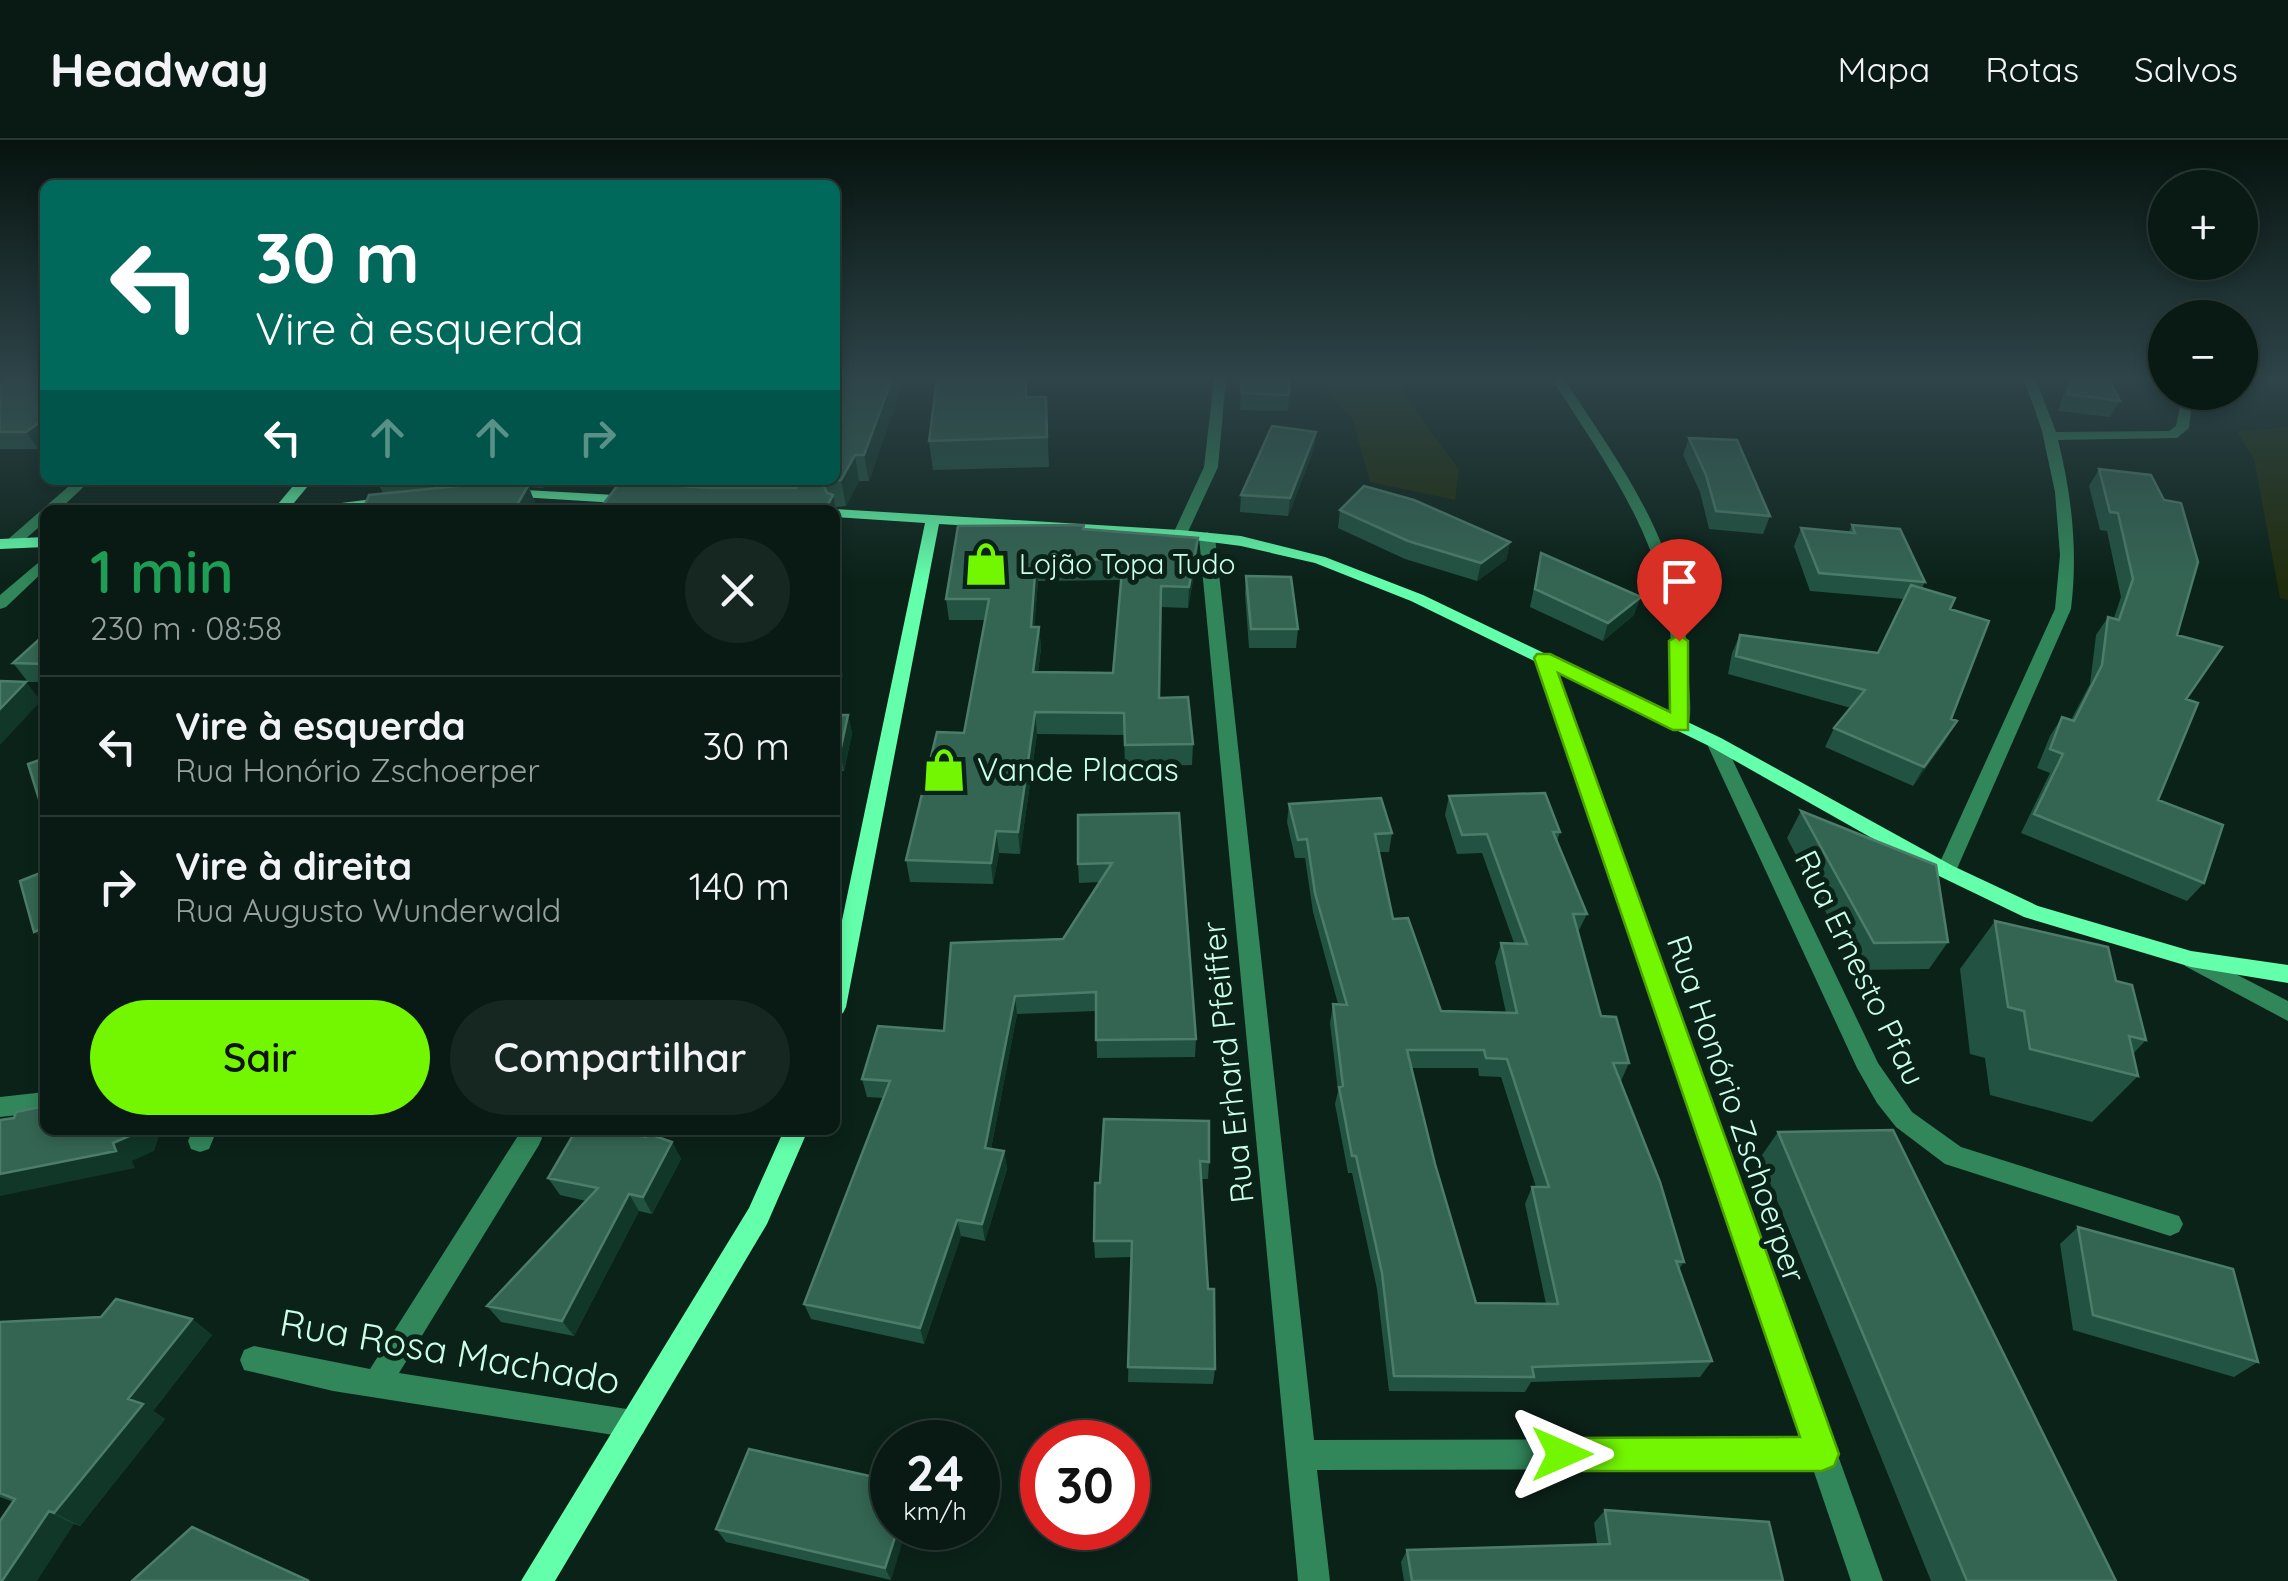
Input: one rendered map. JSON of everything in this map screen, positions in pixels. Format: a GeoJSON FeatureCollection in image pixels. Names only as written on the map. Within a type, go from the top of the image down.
{"type":"FeatureCollection","features":[{"type":"Feature","properties":{"kind":"main road"},"geometry":{"type":"LineString","coordinates":[[284,505],[302,485]]}},
{"type":"Feature","properties":{"kind":"main road"},"geometry":{"type":"LineString","coordinates":[[496,493],[646,500]]}},
{"type":"Feature","properties":{"kind":"main road"},"geometry":{"type":"LineString","coordinates":[[359,505],[410,499]]}},
{"type":"Feature","properties":{"kind":"main road"},"geometry":{"type":"LineString","coordinates":[[840,512],[1207,537],[1281,549],[1362,574],[1715,742],[1946,871],[2031,912],[2191,958],[2288,974]]}},
{"type":"Feature","properties":{"kind":"main road"},"geometry":{"type":"LineString","coordinates":[[840,983],[933,519]]}},
{"type":"Feature","properties":{"kind":"main road"},"geometry":{"type":"LineString","coordinates":[[6,544],[40,542]]}},
{"type":"Feature","properties":{"kind":"main road"},"geometry":{"type":"LineString","coordinates":[[536,1581],[758,1216],[794,1135]]}},
{"type":"Feature","properties":{"kind":"street"},"geometry":{"type":"LineString","coordinates":[[1180,534],[1210,467],[1212,446]]}},
{"type":"Feature","properties":{"kind":"street"},"geometry":{"type":"LineString","coordinates":[[1600,446],[1641,512],[1665,568],[1679,641],[1680,726]]}},
{"type":"Feature","properties":{"kind":"street"},"geometry":{"type":"LineString","coordinates":[[1946,871],[2063,609],[2070,576],[2054,446]]}},
{"type":"Feature","properties":{"kind":"street"},"geometry":{"type":"LineString","coordinates":[[55,505],[78,485]]}},
{"type":"Feature","properties":{"kind":"street"},"geometry":{"type":"LineString","coordinates":[[6,544],[40,517]]}},
{"type":"Feature","properties":{"kind":"street","name":"Rua Erhard Pfeiffer"},"geometry":{"type":"LineString","coordinates":[[1207,537],[1314,1581]]}},
{"type":"Feature","properties":{"kind":"street"},"geometry":{"type":"LineString","coordinates":[[0,604],[40,567]]}},
{"type":"Feature","properties":{"kind":"street","name":"Rua Honório Zschoerper"},"geometry":{"type":"LineString","coordinates":[[1544,658],[1867,1581]]}},
{"type":"Feature","properties":{"kind":"street","name":"Rua Ernesto Pfau"},"geometry":{"type":"LineString","coordinates":[[1715,742],[1868,1068],[1900,1119],[1924,1140],[1954,1156],[2170,1224]]}},
{"type":"Feature","properties":{"kind":"street"},"geometry":{"type":"LineString","coordinates":[[2191,958],[2288,1012]]}},
{"type":"Feature","properties":{"kind":"street"},"geometry":{"type":"LineString","coordinates":[[0,1107],[40,1103]]}},
{"type":"Feature","properties":{"kind":"street"},"geometry":{"type":"LineString","coordinates":[[378,1383],[530,1138]]}},
{"type":"Feature","properties":{"kind":"street","name":"Rua Rosa Machado"},"geometry":{"type":"LineString","coordinates":[[254,1360],[633,1424]]}},
{"type":"Feature","properties":{"kind":"street"},"geometry":{"type":"LineString","coordinates":[[1301,1455],[1822,1454]]}},
{"type":"Feature","properties":{"kind":"green space"},"geometry":{"type":"Polygon","coordinates":[[[1360,446],[1442,446],[1459,470],[1455,500],[1370,482],[1360,446]]]}},
{"type":"Feature","properties":{"kind":"green space"},"geometry":{"type":"Polygon","coordinates":[[[2246,446],[2288,446],[2288,600],[2280,598],[2254,459],[2246,446]]]}},
{"type":"Feature","properties":{"kind":"building"},"geometry":{"type":"Polygon","coordinates":[[[840,446],[867,446],[864,455],[855,455],[841,480],[840,446]]]}},
{"type":"Feature","properties":{"kind":"building"},"geometry":{"type":"Polygon","coordinates":[[[1263,446],[1310,446],[1290,498],[1241,495],[1263,446]]]}},
{"type":"Feature","properties":{"kind":"building"},"geometry":{"type":"Polygon","coordinates":[[[1693,446],[1740,446],[1770,516],[1716,511],[1693,446]]]}},
{"type":"Feature","properties":{"kind":"building"},"geometry":{"type":"Polygon","coordinates":[[[2099,469],[2151,475],[2164,500],[2181,503],[2198,562],[2177,635],[2222,647],[2186,699],[2198,703],[2158,800],[2223,825],[2204,883],[2034,814],[2063,754],[2050,749],[2062,717],[2074,721],[2102,665],[2108,617],[2119,620],[2133,579],[2118,513],[2110,512],[2099,469]]]}},
{"type":"Feature","properties":{"kind":"building"},"geometry":{"type":"Polygon","coordinates":[[[468,485],[528,486],[517,505],[365,505],[369,495],[468,485]]]}},
{"type":"Feature","properties":{"kind":"building"},"geometry":{"type":"Polygon","coordinates":[[[618,485],[823,485],[833,495],[828,505],[603,505],[618,485]]]}},
{"type":"Feature","properties":{"kind":"building"},"geometry":{"type":"Polygon","coordinates":[[[1364,486],[1414,500],[1510,542],[1481,563],[1408,541],[1340,510],[1364,486]]]}},
{"type":"Feature","properties":{"kind":"building"},"geometry":{"type":"Polygon","coordinates":[[[1084,525],[1083,529],[1198,538],[1189,587],[1161,586],[1159,698],[1188,697],[1193,744],[1125,745],[1124,713],[1035,712],[1018,832],[996,831],[991,863],[906,860],[937,732],[964,733],[989,599],[946,599],[958,526],[1084,525]],[[1123,559],[1036,560],[1031,627],[1039,627],[1033,672],[1113,673],[1123,559]]]}},
{"type":"Feature","properties":{"kind":"building"},"geometry":{"type":"Polygon","coordinates":[[[1852,525],[1900,529],[1925,582],[1819,573],[1801,528],[1855,533],[1852,525]]]}},
{"type":"Feature","properties":{"kind":"building"},"geometry":{"type":"Polygon","coordinates":[[[1541,553],[1641,597],[1608,623],[1535,589],[1541,553]]]}},
{"type":"Feature","properties":{"kind":"building"},"geometry":{"type":"Polygon","coordinates":[[[1246,576],[1291,577],[1298,629],[1251,629],[1246,576]]]}},
{"type":"Feature","properties":{"kind":"building"},"geometry":{"type":"Polygon","coordinates":[[[1911,585],[1955,598],[1950,609],[1989,621],[1951,719],[1957,721],[1924,767],[1834,728],[1865,690],[1736,656],[1740,635],[1878,653],[1911,585]]]}},
{"type":"Feature","properties":{"kind":"building"},"geometry":{"type":"Polygon","coordinates":[[[40,639],[40,664],[13,663],[40,639]]]}},
{"type":"Feature","properties":{"kind":"building"},"geometry":{"type":"Polygon","coordinates":[[[0,681],[26,682],[0,709],[0,681]]]}},
{"type":"Feature","properties":{"kind":"building"},"geometry":{"type":"Polygon","coordinates":[[[840,715],[848,715],[840,752],[840,715]]]}},
{"type":"Feature","properties":{"kind":"building"},"geometry":{"type":"Polygon","coordinates":[[[40,760],[40,802],[28,764],[40,760]]]}},
{"type":"Feature","properties":{"kind":"building"},"geometry":{"type":"Polygon","coordinates":[[[1545,793],[1560,832],[1553,832],[1587,914],[1573,914],[1601,1016],[1616,1017],[1629,1063],[1613,1063],[1660,1182],[1684,1262],[1676,1261],[1712,1361],[1532,1367],[1534,1377],[1394,1376],[1382,1273],[1339,1087],[1343,1086],[1333,1004],[1347,1005],[1315,893],[1307,839],[1298,840],[1289,804],[1381,798],[1392,833],[1375,834],[1393,919],[1408,918],[1441,1011],[1517,1013],[1501,943],[1527,944],[1487,834],[1462,835],[1449,796],[1545,793]],[[1407,1050],[1435,1164],[1476,1303],[1558,1304],[1532,1187],[1549,1187],[1507,1059],[1486,1058],[1484,1050],[1407,1050]]]}},
{"type":"Feature","properties":{"kind":"building"},"geometry":{"type":"Polygon","coordinates":[[[1801,811],[1936,865],[1948,942],[1874,943],[1801,811]]]}},
{"type":"Feature","properties":{"kind":"building"},"geometry":{"type":"Polygon","coordinates":[[[1179,813],[1196,1039],[1096,1040],[1096,992],[1015,996],[985,1148],[1004,1151],[982,1224],[957,1220],[920,1328],[804,1304],[890,1081],[862,1079],[878,1026],[944,1031],[951,943],[1063,939],[1112,863],[1078,864],[1078,815],[1179,813]]]}},
{"type":"Feature","properties":{"kind":"building"},"geometry":{"type":"Polygon","coordinates":[[[40,873],[40,929],[34,932],[20,881],[40,873]]]}},
{"type":"Feature","properties":{"kind":"building"},"geometry":{"type":"Polygon","coordinates":[[[1995,921],[2108,947],[2116,981],[2132,985],[2146,1040],[2129,1036],[2138,1076],[2030,1049],[2024,1011],[2008,1007],[1995,921]]]}},
{"type":"Feature","properties":{"kind":"building"},"geometry":{"type":"Polygon","coordinates":[[[40,1107],[40,1135],[131,1135],[113,1143],[116,1151],[0,1174],[0,1120],[14,1118],[16,1112],[40,1107]]]}},
{"type":"Feature","properties":{"kind":"building"},"geometry":{"type":"Polygon","coordinates":[[[1104,1119],[1209,1121],[1209,1162],[1200,1161],[1208,1289],[1214,1289],[1215,1369],[1128,1367],[1132,1241],[1094,1241],[1095,1183],[1100,1183],[1104,1119]]]}},
{"type":"Feature","properties":{"kind":"building"},"geometry":{"type":"Polygon","coordinates":[[[1893,1130],[2116,1581],[1967,1581],[1778,1132],[1893,1130]]]}},
{"type":"Feature","properties":{"kind":"building"},"geometry":{"type":"Polygon","coordinates":[[[573,1135],[652,1135],[672,1142],[643,1197],[629,1194],[562,1321],[487,1306],[598,1188],[548,1178],[573,1135]]]}},
{"type":"Feature","properties":{"kind":"building"},"geometry":{"type":"Polygon","coordinates":[[[2078,1227],[2233,1269],[2258,1362],[2093,1315],[2078,1227]]]}},
{"type":"Feature","properties":{"kind":"building"},"geometry":{"type":"Polygon","coordinates":[[[116,1299],[192,1319],[128,1399],[143,1404],[54,1513],[49,1511],[0,1581],[0,1521],[15,1499],[0,1493],[0,1322],[101,1317],[116,1299]]]}},
{"type":"Feature","properties":{"kind":"building"},"geometry":{"type":"Polygon","coordinates":[[[749,1449],[870,1476],[870,1550],[891,1550],[885,1568],[716,1529],[749,1449]]]}},
{"type":"Feature","properties":{"kind":"building"},"geometry":{"type":"Polygon","coordinates":[[[1605,1510],[1769,1522],[1783,1581],[1412,1581],[1407,1550],[1610,1544],[1605,1510]]]}},
{"type":"Feature","properties":{"kind":"building"},"geometry":{"type":"Polygon","coordinates":[[[192,1527],[309,1581],[132,1581],[192,1527]]]}},
{"type":"Feature","properties":{"kind":"place","name":"Lojão Topa Tudo"},"geometry":{"type":"Point","coordinates":[986,564]}},
{"type":"Feature","properties":{"kind":"place","name":"Vande Placas"},"geometry":{"type":"Point","coordinates":[944,770]}},
{"type":"Feature","properties":{"kind":"route"},"geometry":{"type":"LineString","coordinates":[[1562,1454],[1822,1454],[1544,658],[1680,726],[1679,641]]}}]}
